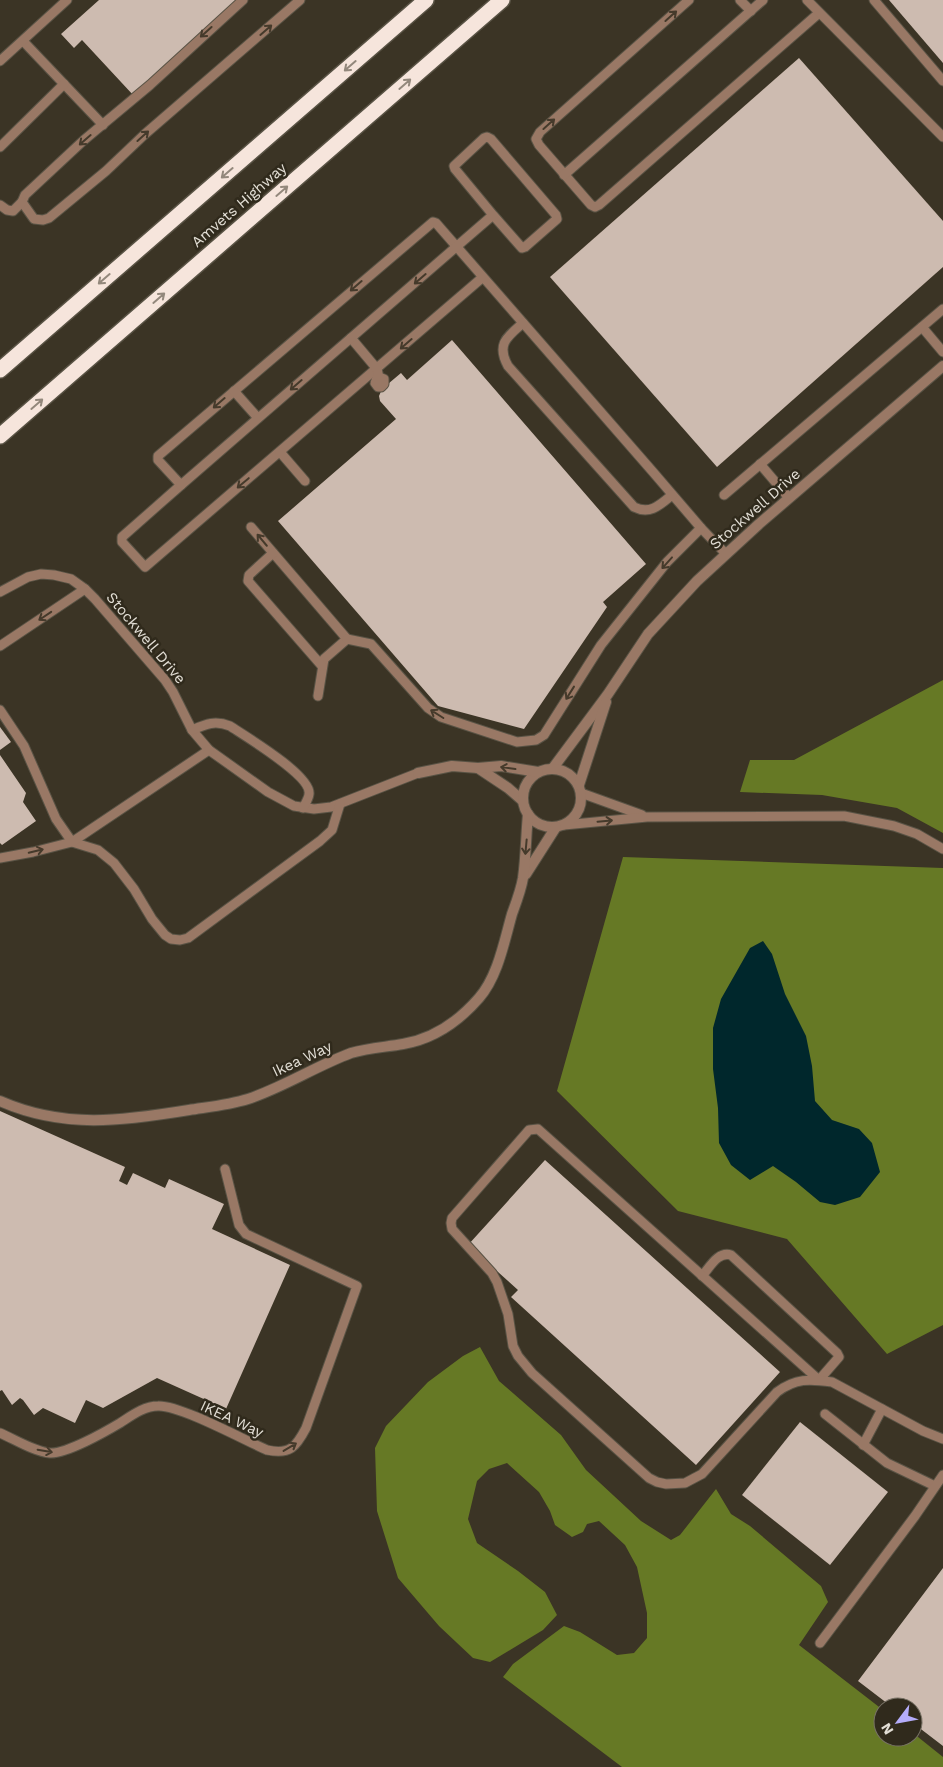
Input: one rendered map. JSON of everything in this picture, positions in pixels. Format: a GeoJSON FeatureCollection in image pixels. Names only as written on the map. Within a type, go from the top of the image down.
{"type":"FeatureCollection","features":[{"type":"Feature","properties":{"kind":"highway"},"geometry":{"type":"LineString","coordinates":[[0,370],[426,0]]}},
{"type":"Feature","properties":{"kind":"highway","name":"Amvets Highway"},"geometry":{"type":"LineString","coordinates":[[0,436],[502,0]]}},
{"type":"Feature","properties":{"kind":"street","name":"Stockwell Drive"},"geometry":{"type":"LineString","coordinates":[[553,768],[608,694],[633,654],[696,581],[789,498],[943,366]]}},
{"type":"Feature","properties":{"kind":"street","name":"Stockwell Drive"},"geometry":{"type":"LineString","coordinates":[[580,789],[608,694]]}},
{"type":"Feature","properties":{"kind":"street","name":"Stockwell Drive"},"geometry":{"type":"LineString","coordinates":[[418,773],[444,767],[478,768],[501,766],[538,772]]}},
{"type":"Feature","properties":{"kind":"street"},"geometry":{"type":"LineString","coordinates":[[478,768],[508,788],[523,801],[528,814],[543,825],[560,826],[572,819],[578,812],[581,802],[580,789],[566,771],[553,768],[538,772],[529,780],[526,784],[523,801]]}},
{"type":"Feature","properties":{"kind":"street","name":"Ikea Way"},"geometry":{"type":"LineString","coordinates":[[0,1101],[31,1113],[64,1119],[100,1120],[174,1112],[248,1099],[348,1054],[406,1044],[426,1038],[440,1031],[455,1021],[481,996],[498,963],[523,879],[528,814]]}},
{"type":"Feature","properties":{"kind":"street","name":"Ikea Way"},"geometry":{"type":"LineString","coordinates":[[523,879],[560,826]]}},
{"type":"Feature","properties":{"kind":"lane"},"geometry":{"type":"LineString","coordinates":[[0,61],[67,0]]}},
{"type":"Feature","properties":{"kind":"lane"},"geometry":{"type":"LineString","coordinates":[[0,205],[7,210],[13,211],[22,202],[24,195],[103,124],[150,85],[243,0]]}},
{"type":"Feature","properties":{"kind":"lane"},"geometry":{"type":"LineString","coordinates":[[22,202],[34,219],[43,220],[49,218],[106,171],[145,134],[300,0]]}},
{"type":"Feature","properties":{"kind":"lane"},"geometry":{"type":"LineString","coordinates":[[689,0],[540,132],[536,138],[539,145],[590,205],[595,207],[599,205],[819,13]]}},
{"type":"Feature","properties":{"kind":"lane"},"geometry":{"type":"LineString","coordinates":[[740,0],[751,11]]}},
{"type":"Feature","properties":{"kind":"lane"},"geometry":{"type":"LineString","coordinates":[[564,175],[763,0]]}},
{"type":"Feature","properties":{"kind":"lane"},"geometry":{"type":"LineString","coordinates":[[807,0],[943,138]]}},
{"type":"Feature","properties":{"kind":"lane"},"geometry":{"type":"LineString","coordinates":[[874,0],[943,81]]}},
{"type":"Feature","properties":{"kind":"lane"},"geometry":{"type":"LineString","coordinates":[[23,41],[103,124]]}},
{"type":"Feature","properties":{"kind":"lane"},"geometry":{"type":"LineString","coordinates":[[0,147],[64,84]]}},
{"type":"Feature","properties":{"kind":"lane"},"geometry":{"type":"LineString","coordinates":[[488,137],[550,208],[556,219],[526,247],[522,248],[493,215],[454,166],[455,163],[484,138],[488,137]]}},
{"type":"Feature","properties":{"kind":"lane"},"geometry":{"type":"LineString","coordinates":[[483,277],[379,378],[280,452],[145,567],[122,542],[122,537],[493,215]]}},
{"type":"Feature","properties":{"kind":"lane"},"geometry":{"type":"LineString","coordinates":[[181,485],[157,458],[433,222],[701,528],[726,554]]}},
{"type":"Feature","properties":{"kind":"lane"},"geometry":{"type":"LineString","coordinates":[[724,495],[943,309]]}},
{"type":"Feature","properties":{"kind":"lane"},"geometry":{"type":"LineString","coordinates":[[523,323],[508,336],[504,343],[502,349],[508,366],[634,507],[640,510],[650,510],[656,508],[672,495]]}},
{"type":"Feature","properties":{"kind":"lane"},"geometry":{"type":"LineString","coordinates":[[922,327],[943,352]]}},
{"type":"Feature","properties":{"kind":"lane"},"geometry":{"type":"LineString","coordinates":[[351,338],[379,378]]}},
{"type":"Feature","properties":{"kind":"lane"},"geometry":{"type":"LineString","coordinates":[[234,391],[258,418]]}},
{"type":"Feature","properties":{"kind":"lane"},"geometry":{"type":"LineString","coordinates":[[280,452],[305,481]]}},
{"type":"Feature","properties":{"kind":"lane"},"geometry":{"type":"LineString","coordinates":[[760,464],[789,498]]}},
{"type":"Feature","properties":{"kind":"lane"},"geometry":{"type":"LineString","coordinates":[[251,527],[347,639],[372,644],[428,708],[441,717],[517,742],[536,740],[544,735],[601,645],[667,562],[701,528]]}},
{"type":"Feature","properties":{"kind":"lane"},"geometry":{"type":"LineString","coordinates":[[273,553],[249,575],[248,581],[322,666]]}},
{"type":"Feature","properties":{"kind":"lane","name":"Stockwell Drive"},"geometry":{"type":"LineString","coordinates":[[0,592],[34,575],[47,574],[71,580],[85,589],[165,680],[192,730],[209,750],[268,792],[289,804],[303,808],[323,809],[418,773]]}},
{"type":"Feature","properties":{"kind":"lane"},"geometry":{"type":"LineString","coordinates":[[0,646],[85,589]]}},
{"type":"Feature","properties":{"kind":"lane"},"geometry":{"type":"LineString","coordinates":[[318,696],[324,659],[347,639]]}},
{"type":"Feature","properties":{"kind":"lane"},"geometry":{"type":"LineString","coordinates":[[0,710],[24,746],[56,819],[72,842],[98,850],[114,863],[159,929],[171,939],[180,940],[188,938],[320,841],[332,830],[340,804]]}},
{"type":"Feature","properties":{"kind":"lane"},"geometry":{"type":"LineString","coordinates":[[192,730],[211,722],[230,726],[294,771],[305,781],[309,794],[303,808]]}},
{"type":"Feature","properties":{"kind":"lane"},"geometry":{"type":"LineString","coordinates":[[0,858],[72,842],[209,750]]}},
{"type":"Feature","properties":{"kind":"lane"},"geometry":{"type":"LineString","coordinates":[[580,789],[646,817]]}},
{"type":"Feature","properties":{"kind":"lane"},"geometry":{"type":"LineString","coordinates":[[560,826],[646,817],[844,816],[894,826],[917,834],[943,849]]}},
{"type":"Feature","properties":{"kind":"lane"},"geometry":{"type":"LineString","coordinates":[[819,1380],[538,1129],[529,1130],[452,1218],[452,1229],[492,1273],[497,1282],[508,1314],[513,1346],[523,1364],[649,1478],[656,1482],[666,1484],[685,1483],[702,1474],[777,1392],[788,1384],[799,1381],[819,1380],[832,1382],[943,1439]]}},
{"type":"Feature","properties":{"kind":"lane","name":"IKEA Way"},"geometry":{"type":"LineString","coordinates":[[0,1433],[38,1450],[51,1453],[67,1449],[99,1434],[138,1412],[156,1406],[166,1406],[184,1412],[267,1450],[279,1453],[291,1449],[299,1442],[306,1428],[357,1286],[246,1234],[239,1224],[225,1169]]}},
{"type":"Feature","properties":{"kind":"lane"},"geometry":{"type":"LineString","coordinates":[[702,1276],[720,1255],[726,1253],[731,1255],[837,1353],[839,1357],[837,1361],[819,1380]]}},
{"type":"Feature","properties":{"kind":"lane"},"geometry":{"type":"LineString","coordinates":[[863,1445],[882,1409]]}},
{"type":"Feature","properties":{"kind":"lane"},"geometry":{"type":"LineString","coordinates":[[825,1414],[887,1463],[935,1486]]}},
{"type":"Feature","properties":{"kind":"lane"},"geometry":{"type":"LineString","coordinates":[[820,1643],[915,1516],[943,1474]]}},
{"type":"Feature","properties":{"kind":"green space"},"geometry":{"type":"Polygon","coordinates":[[[943,680],[943,833],[897,808],[822,795],[740,792],[750,760],[794,760],[943,680]]]}},
{"type":"Feature","properties":{"kind":"green space"},"geometry":{"type":"Polygon","coordinates":[[[623,857],[943,868],[943,1325],[887,1354],[787,1239],[678,1211],[557,1091],[623,857]]]}},
{"type":"Feature","properties":{"kind":"green space"},"geometry":{"type":"Polygon","coordinates":[[[480,1347],[499,1381],[561,1435],[586,1470],[641,1521],[671,1540],[680,1535],[716,1489],[731,1514],[750,1526],[821,1586],[828,1602],[799,1645],[873,1702],[873,1747],[923,1747],[923,1741],[943,1757],[943,1767],[622,1767],[503,1677],[513,1664],[564,1626],[580,1632],[617,1655],[634,1653],[647,1638],[647,1613],[637,1567],[625,1545],[599,1521],[587,1524],[583,1532],[572,1537],[555,1525],[550,1511],[539,1492],[507,1463],[489,1469],[477,1481],[468,1519],[477,1543],[545,1592],[557,1615],[543,1630],[490,1662],[473,1658],[439,1626],[398,1578],[377,1511],[375,1448],[386,1426],[428,1382],[463,1356],[480,1347]]]}},
{"type":"Feature","properties":{"kind":"water"},"geometry":{"type":"Polygon","coordinates":[[[763,941],[772,954],[785,994],[806,1036],[812,1066],[815,1101],[832,1120],[859,1129],[872,1143],[880,1172],[860,1197],[835,1205],[820,1202],[773,1166],[750,1180],[731,1165],[719,1143],[718,1108],[713,1069],[713,1028],[721,999],[750,948],[763,941]]]}},
{"type":"Feature","properties":{"kind":"building"},"geometry":{"type":"Polygon","coordinates":[[[99,0],[239,0],[134,96],[82,40],[74,48],[61,34],[99,0]]]}},
{"type":"Feature","properties":{"kind":"building"},"geometry":{"type":"Polygon","coordinates":[[[889,0],[943,0],[943,63],[889,0]]]}},
{"type":"Feature","properties":{"kind":"building"},"geometry":{"type":"Polygon","coordinates":[[[799,58],[943,221],[943,267],[717,467],[550,277],[799,58]]]}},
{"type":"Feature","properties":{"kind":"building"},"geometry":{"type":"Polygon","coordinates":[[[452,340],[646,564],[603,602],[607,607],[524,729],[438,706],[278,521],[396,419],[380,401],[379,396],[382,389],[401,373],[407,380],[452,340]]]}},
{"type":"Feature","properties":{"kind":"building"},"geometry":{"type":"Polygon","coordinates":[[[0,727],[11,742],[0,750],[0,727]]]}},
{"type":"Feature","properties":{"kind":"building"},"geometry":{"type":"Polygon","coordinates":[[[0,755],[26,793],[23,802],[36,821],[2,845],[0,843],[0,755]]]}},
{"type":"Feature","properties":{"kind":"building"},"geometry":{"type":"Polygon","coordinates":[[[0,1111],[125,1167],[119,1181],[127,1185],[133,1173],[165,1188],[169,1179],[224,1204],[212,1229],[290,1265],[226,1409],[157,1378],[103,1408],[86,1400],[75,1423],[43,1408],[34,1415],[23,1400],[20,1398],[12,1405],[2,1390],[0,1391],[0,1111]]]}},
{"type":"Feature","properties":{"kind":"building"},"geometry":{"type":"Polygon","coordinates":[[[545,1160],[780,1372],[696,1465],[511,1297],[518,1290],[468,1245],[545,1160]]]}},
{"type":"Feature","properties":{"kind":"building"},"geometry":{"type":"Polygon","coordinates":[[[800,1422],[888,1492],[830,1565],[742,1495],[800,1422]]]}},
{"type":"Feature","properties":{"kind":"building"},"geometry":{"type":"Polygon","coordinates":[[[943,1568],[943,1746],[923,1731],[923,1697],[879,1697],[858,1681],[943,1568]]]}}]}
